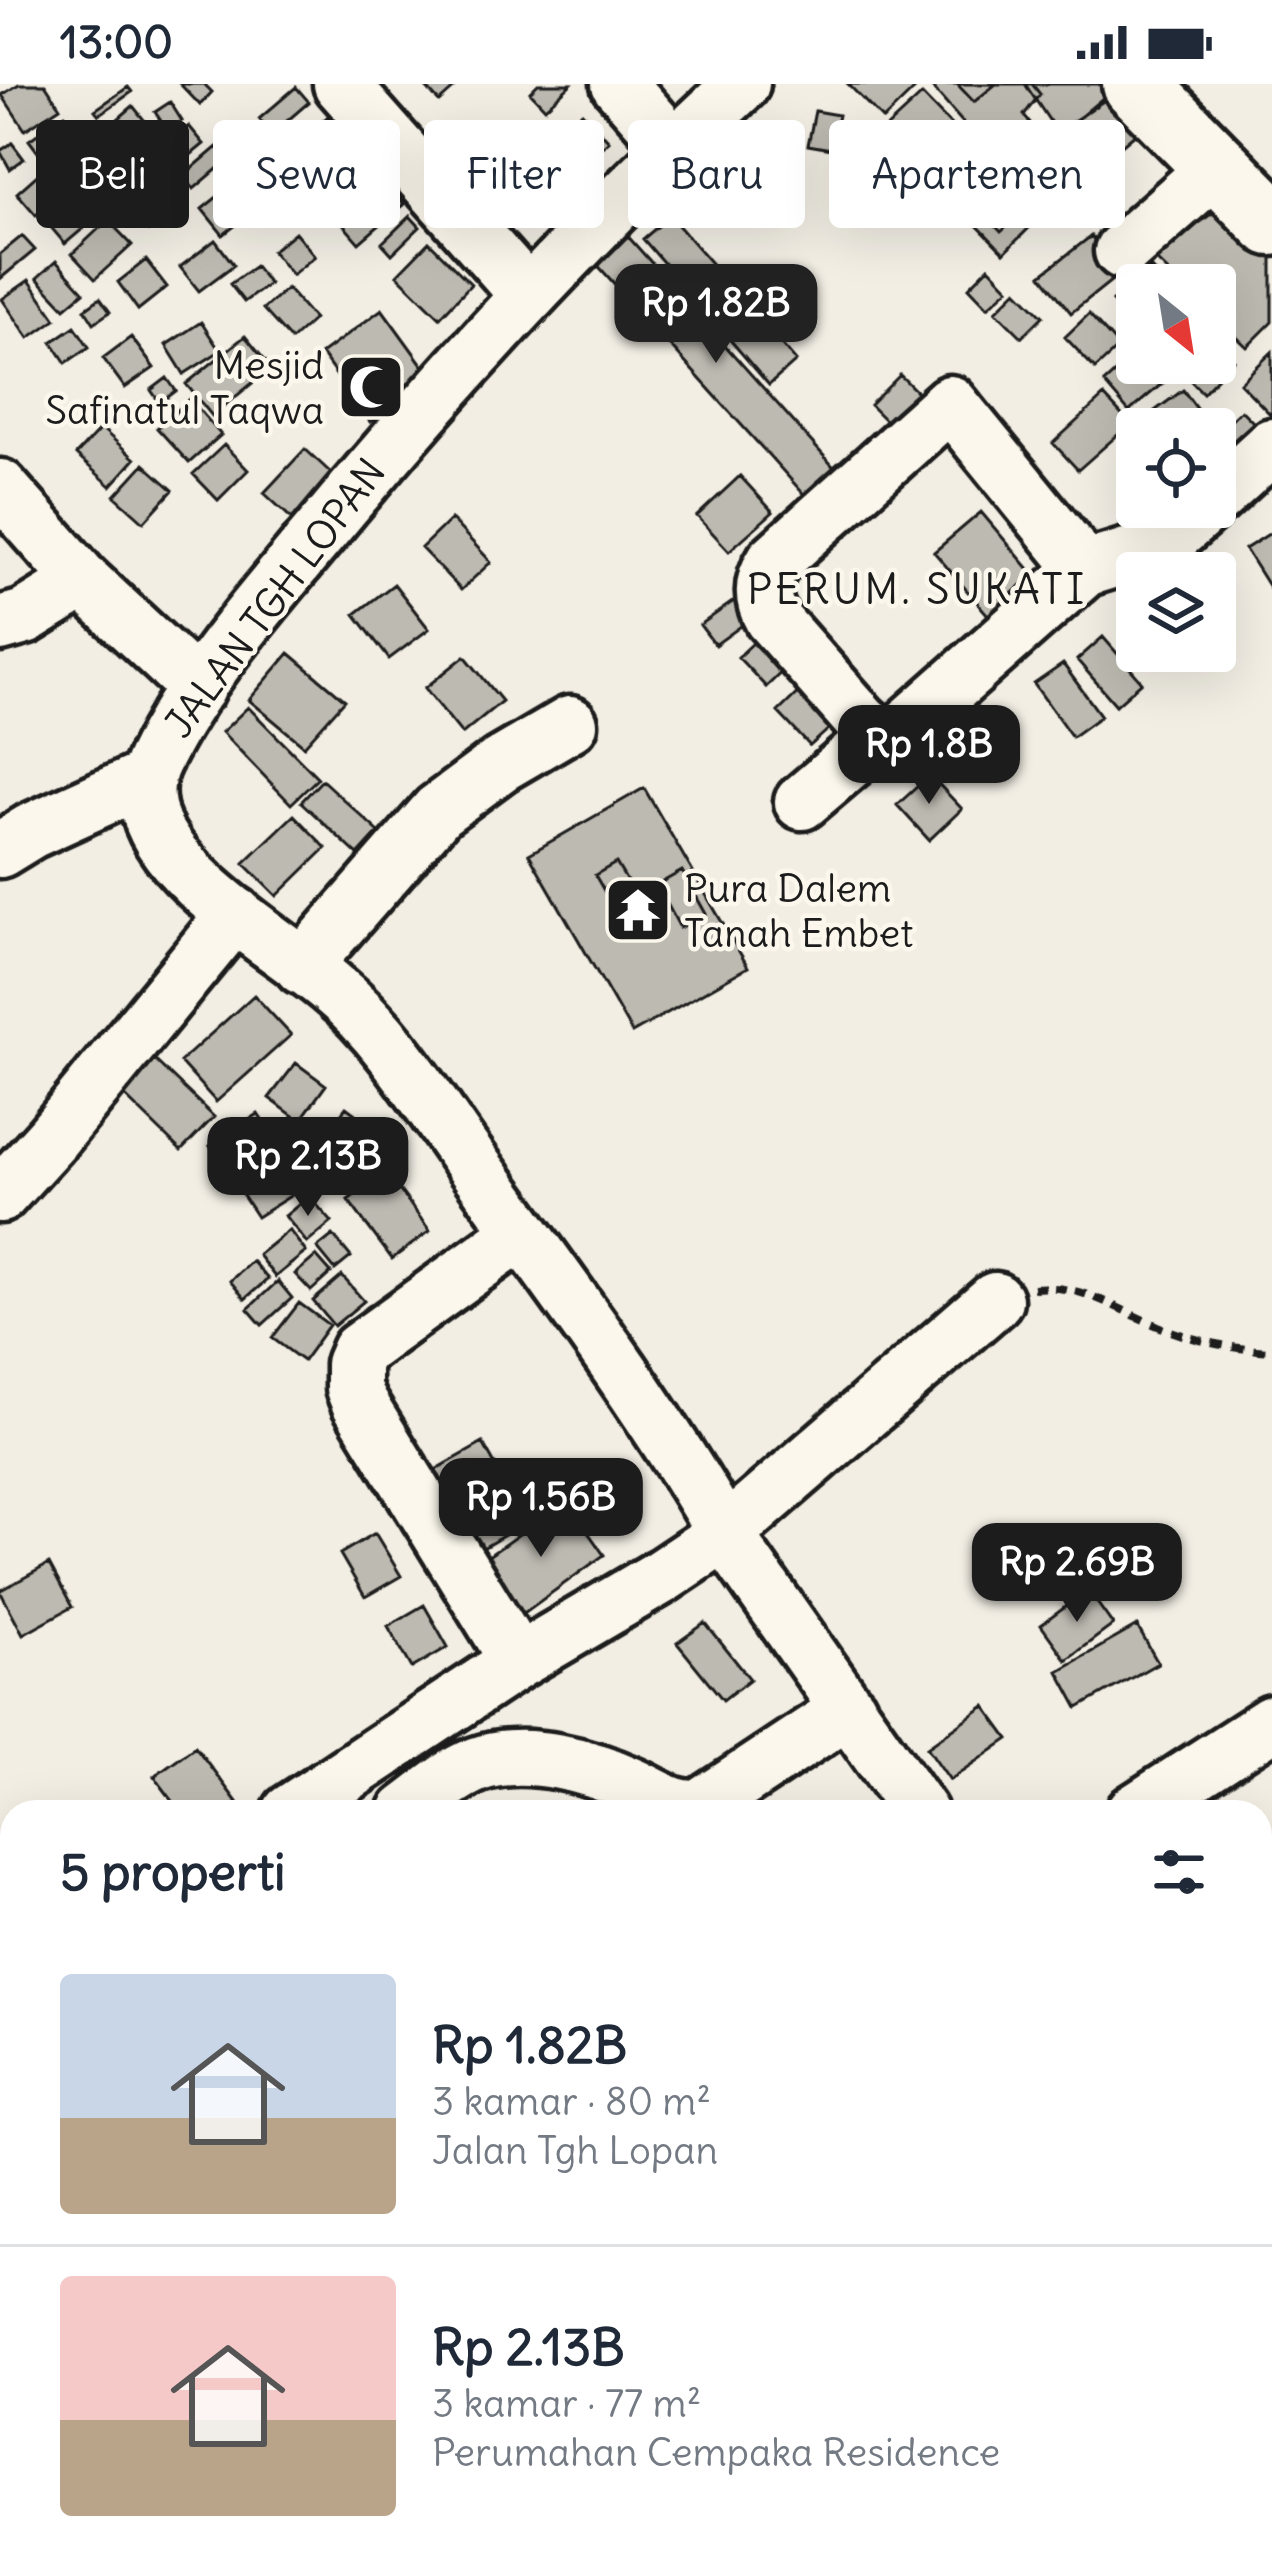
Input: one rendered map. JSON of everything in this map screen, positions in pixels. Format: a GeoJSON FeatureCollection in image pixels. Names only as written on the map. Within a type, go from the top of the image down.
{"type":"FeatureCollection","features":[{"type":"Feature","properties":{"kind":"highway"},"geometry":{"type":"LineString","coordinates":[[1136,84],[1272,222]]}},
{"type":"Feature","properties":{"kind":"street"},"geometry":{"type":"LineString","coordinates":[[341,84],[527,295]]}},
{"type":"Feature","properties":{"kind":"street"},"geometry":{"type":"LineString","coordinates":[[619,84],[650,120]]}},
{"type":"Feature","properties":{"kind":"street","name":"JALAN TGH LOPAN"},"geometry":{"type":"LineString","coordinates":[[703,120],[742,84]]}},
{"type":"Feature","properties":{"kind":"street"},"geometry":{"type":"LineString","coordinates":[[1122,251],[1216,168]]}},
{"type":"Feature","properties":{"kind":"street","name":"JALAN TGH LOPAN"},"geometry":{"type":"LineString","coordinates":[[628,193],[527,295],[399,436],[258,608],[152,762],[147,803],[163,843],[178,863],[235,914],[335,990],[392,1053],[679,1456],[725,1534],[912,1800]]}},
{"type":"Feature","properties":{"kind":"street"},"geometry":{"type":"LineString","coordinates":[[882,734],[860,719],[772,619],[762,586],[774,561],[950,404],[1085,569]]}},
{"type":"Feature","properties":{"kind":"street"},"geometry":{"type":"LineString","coordinates":[[1236,479],[1272,446]]}},
{"type":"Feature","properties":{"kind":"street"},"geometry":{"type":"LineString","coordinates":[[0,487],[83,581],[199,688]]}},
{"type":"Feature","properties":{"kind":"street"},"geometry":{"type":"LineString","coordinates":[[802,802],[882,734],[903,730],[1085,569],[1146,550],[1182,528]]}},
{"type":"Feature","properties":{"kind":"street"},"geometry":{"type":"LineString","coordinates":[[0,624],[25,616],[83,581]]}},
{"type":"Feature","properties":{"kind":"street"},"geometry":{"type":"LineString","coordinates":[[302,967],[438,811],[500,765],[570,724]]}},
{"type":"Feature","properties":{"kind":"street"},"geometry":{"type":"LineString","coordinates":[[0,850],[148,778]]}},
{"type":"Feature","properties":{"kind":"street"},"geometry":{"type":"LineString","coordinates":[[0,1195],[235,914]]}},
{"type":"Feature","properties":{"kind":"street"},"geometry":{"type":"LineString","coordinates":[[518,1661],[359,1402],[353,1388],[353,1364],[370,1338],[522,1232]]}},
{"type":"Feature","properties":{"kind":"street"},"geometry":{"type":"LineString","coordinates":[[308,1800],[518,1661],[725,1534],[995,1300]]}},
{"type":"Feature","properties":{"kind":"street"},"geometry":{"type":"LineString","coordinates":[[712,1800],[849,1709]]}},
{"type":"Feature","properties":{"kind":"street"},"geometry":{"type":"LineString","coordinates":[[1153,1800],[1272,1724]]}},
{"type":"Feature","properties":{"kind":"street"},"geometry":{"type":"LineString","coordinates":[[423,1800],[485,1762],[524,1758],[607,1775],[661,1800]]}},
{"type":"Feature","properties":{"kind":"path"},"geometry":{"type":"LineString","coordinates":[[995,1300],[1035,1288],[1076,1289],[1181,1335],[1216,1345],[1272,1351]]}},
{"type":"Feature","properties":{"kind":"building"},"geometry":{"type":"Polygon","coordinates":[[[19,84],[45,84],[60,107],[25,130],[2,95],[19,84]]]}},
{"type":"Feature","properties":{"kind":"building"},"geometry":{"type":"Polygon","coordinates":[[[180,84],[204,84],[212,92],[200,105],[180,84]]]}},
{"type":"Feature","properties":{"kind":"building"},"geometry":{"type":"Polygon","coordinates":[[[423,84],[459,84],[439,102],[423,84]]]}},
{"type":"Feature","properties":{"kind":"building"},"geometry":{"type":"Polygon","coordinates":[[[538,84],[571,84],[545,108],[530,92],[538,84]]]}},
{"type":"Feature","properties":{"kind":"building"},"geometry":{"type":"Polygon","coordinates":[[[848,84],[919,85],[883,120],[848,84]]]}},
{"type":"Feature","properties":{"kind":"building"},"geometry":{"type":"Polygon","coordinates":[[[929,84],[1032,84],[1040,94],[1024,115],[1028,120],[960,120],[929,84]]]}},
{"type":"Feature","properties":{"kind":"building"},"geometry":{"type":"Polygon","coordinates":[[[957,84],[996,84],[974,102],[957,84]]]}},
{"type":"Feature","properties":{"kind":"building"},"geometry":{"type":"Polygon","coordinates":[[[1025,84],[1115,84],[1120,90],[1075,120],[1049,120],[1025,84]]]}},
{"type":"Feature","properties":{"kind":"building"},"geometry":{"type":"Polygon","coordinates":[[[128,87],[132,92],[99,115],[95,110],[128,87]]]}},
{"type":"Feature","properties":{"kind":"building"},"geometry":{"type":"Polygon","coordinates":[[[296,87],[309,102],[288,120],[259,119],[296,87]]]}},
{"type":"Feature","properties":{"kind":"building"},"geometry":{"type":"Polygon","coordinates":[[[922,95],[946,120],[895,120],[922,95]]]}},
{"type":"Feature","properties":{"kind":"building"},"geometry":{"type":"Polygon","coordinates":[[[1105,96],[1136,133],[1125,142],[1125,120],[1076,120],[1105,96]]]}},
{"type":"Feature","properties":{"kind":"building"},"geometry":{"type":"Polygon","coordinates":[[[170,102],[181,120],[160,120],[155,112],[170,102]]]}},
{"type":"Feature","properties":{"kind":"building"},"geometry":{"type":"Polygon","coordinates":[[[133,106],[144,120],[119,120],[133,106]]]}},
{"type":"Feature","properties":{"kind":"building"},"geometry":{"type":"Polygon","coordinates":[[[815,111],[838,115],[837,120],[829,120],[829,149],[808,145],[815,111]]]}},
{"type":"Feature","properties":{"kind":"building"},"geometry":{"type":"Polygon","coordinates":[[[189,126],[204,144],[189,156],[189,126]]]}},
{"type":"Feature","properties":{"kind":"building"},"geometry":{"type":"Polygon","coordinates":[[[12,143],[24,159],[10,169],[0,151],[12,143]]]}},
{"type":"Feature","properties":{"kind":"building"},"geometry":{"type":"Polygon","coordinates":[[[213,150],[213,173],[194,189],[189,171],[213,150]]]}},
{"type":"Feature","properties":{"kind":"building"},"geometry":{"type":"Polygon","coordinates":[[[36,176],[36,215],[17,193],[36,176]]]}},
{"type":"Feature","properties":{"kind":"building"},"geometry":{"type":"Polygon","coordinates":[[[213,200],[213,223],[202,209],[213,200]]]}},
{"type":"Feature","properties":{"kind":"building"},"geometry":{"type":"Polygon","coordinates":[[[1226,203],[1272,251],[1272,322],[1247,347],[1236,336],[1236,264],[1160,264],[1153,257],[1226,203]]]}},
{"type":"Feature","properties":{"kind":"building"},"geometry":{"type":"Polygon","coordinates":[[[410,216],[420,227],[392,254],[382,243],[410,216]]]}},
{"type":"Feature","properties":{"kind":"building"},"geometry":{"type":"Polygon","coordinates":[[[52,228],[84,228],[65,244],[52,228]]]}},
{"type":"Feature","properties":{"kind":"building"},"geometry":{"type":"Polygon","coordinates":[[[100,228],[116,228],[132,245],[95,279],[72,254],[100,228]]]}},
{"type":"Feature","properties":{"kind":"building"},"geometry":{"type":"Polygon","coordinates":[[[346,228],[376,228],[359,243],[346,228]]]}},
{"type":"Feature","properties":{"kind":"building"},"geometry":{"type":"Polygon","coordinates":[[[656,228],[680,228],[796,361],[769,385],[643,239],[656,228]]]}},
{"type":"Feature","properties":{"kind":"building"},"geometry":{"type":"Polygon","coordinates":[[[980,228],[1029,228],[1004,253],[980,228]]]}},
{"type":"Feature","properties":{"kind":"building"},"geometry":{"type":"Polygon","coordinates":[[[295,232],[315,256],[292,275],[272,251],[295,232]]]}},
{"type":"Feature","properties":{"kind":"building"},"geometry":{"type":"Polygon","coordinates":[[[624,232],[839,473],[809,500],[593,260],[624,232]]]}},
{"type":"Feature","properties":{"kind":"building"},"geometry":{"type":"Polygon","coordinates":[[[22,236],[35,250],[0,279],[0,254],[22,236]]]}},
{"type":"Feature","properties":{"kind":"building"},"geometry":{"type":"Polygon","coordinates":[[[1091,236],[1116,267],[1116,277],[1071,313],[1041,275],[1091,236]]]}},
{"type":"Feature","properties":{"kind":"building"},"geometry":{"type":"Polygon","coordinates":[[[215,240],[234,265],[199,291],[180,267],[215,240]]]}},
{"type":"Feature","properties":{"kind":"building"},"geometry":{"type":"Polygon","coordinates":[[[429,242],[471,284],[440,317],[397,275],[429,242]]]}},
{"type":"Feature","properties":{"kind":"building"},"geometry":{"type":"Polygon","coordinates":[[[146,260],[167,287],[138,310],[118,282],[146,260]]]}},
{"type":"Feature","properties":{"kind":"building"},"geometry":{"type":"Polygon","coordinates":[[[56,261],[84,292],[65,308],[37,278],[56,261]]]}},
{"type":"Feature","properties":{"kind":"building"},"geometry":{"type":"Polygon","coordinates":[[[255,266],[269,284],[244,302],[230,284],[255,266]]]}},
{"type":"Feature","properties":{"kind":"building"},"geometry":{"type":"Polygon","coordinates":[[[989,267],[1009,288],[988,307],[969,287],[989,267]]]}},
{"type":"Feature","properties":{"kind":"building"},"geometry":{"type":"Polygon","coordinates":[[[29,280],[56,319],[29,338],[2,299],[29,280]]]}},
{"type":"Feature","properties":{"kind":"building"},"geometry":{"type":"Polygon","coordinates":[[[287,288],[314,319],[291,340],[263,309],[287,288]]]}},
{"type":"Feature","properties":{"kind":"building"},"geometry":{"type":"Polygon","coordinates":[[[1017,290],[1043,316],[1022,337],[996,311],[1017,290]]]}},
{"type":"Feature","properties":{"kind":"building"},"geometry":{"type":"Polygon","coordinates":[[[100,298],[110,312],[94,323],[85,309],[100,298]]]}},
{"type":"Feature","properties":{"kind":"building"},"geometry":{"type":"Polygon","coordinates":[[[382,309],[432,378],[370,422],[321,354],[382,309]]]}},
{"type":"Feature","properties":{"kind":"building"},"geometry":{"type":"Polygon","coordinates":[[[1089,314],[1116,344],[1116,350],[1095,369],[1065,337],[1089,314]]]}},
{"type":"Feature","properties":{"kind":"building"},"geometry":{"type":"Polygon","coordinates":[[[201,322],[220,351],[184,374],[166,345],[201,322]]]}},
{"type":"Feature","properties":{"kind":"building"},"geometry":{"type":"Polygon","coordinates":[[[75,326],[89,347],[66,363],[52,342],[75,326]]]}},
{"type":"Feature","properties":{"kind":"building"},"geometry":{"type":"Polygon","coordinates":[[[245,336],[271,368],[212,416],[186,384],[245,336]]]}},
{"type":"Feature","properties":{"kind":"building"},"geometry":{"type":"Polygon","coordinates":[[[131,337],[154,368],[125,388],[103,358],[131,337]]]}},
{"type":"Feature","properties":{"kind":"building"},"geometry":{"type":"Polygon","coordinates":[[[1272,352],[1272,416],[1240,383],[1272,352]]]}},
{"type":"Feature","properties":{"kind":"building"},"geometry":{"type":"Polygon","coordinates":[[[1116,372],[1116,384],[1162,384],[1134,408],[1126,408],[1104,383],[1116,372]]]}},
{"type":"Feature","properties":{"kind":"building"},"geometry":{"type":"Polygon","coordinates":[[[900,375],[919,394],[889,424],[870,405],[900,375]]]}},
{"type":"Feature","properties":{"kind":"building"},"geometry":{"type":"Polygon","coordinates":[[[167,378],[176,391],[160,403],[151,390],[167,378]]]}},
{"type":"Feature","properties":{"kind":"building"},"geometry":{"type":"Polygon","coordinates":[[[1183,390],[1196,408],[1159,408],[1183,390]]]}},
{"type":"Feature","properties":{"kind":"building"},"geometry":{"type":"Polygon","coordinates":[[[1104,396],[1116,409],[1116,436],[1078,470],[1053,443],[1104,396]]]}},
{"type":"Feature","properties":{"kind":"building"},"geometry":{"type":"Polygon","coordinates":[[[190,399],[221,435],[189,463],[157,428],[190,399]]]}},
{"type":"Feature","properties":{"kind":"building"},"geometry":{"type":"Polygon","coordinates":[[[1241,410],[1269,438],[1239,467],[1236,464],[1236,415],[1241,410]]]}},
{"type":"Feature","properties":{"kind":"building"},"geometry":{"type":"Polygon","coordinates":[[[101,428],[135,459],[111,486],[76,455],[101,428]]]}},
{"type":"Feature","properties":{"kind":"building"},"geometry":{"type":"Polygon","coordinates":[[[224,445],[248,470],[218,500],[193,474],[224,445]]]}},
{"type":"Feature","properties":{"kind":"building"},"geometry":{"type":"Polygon","coordinates":[[[305,449],[343,484],[303,529],[264,493],[305,449]]]}},
{"type":"Feature","properties":{"kind":"building"},"geometry":{"type":"Polygon","coordinates":[[[144,464],[173,490],[144,522],[115,496],[144,464]]]}},
{"type":"Feature","properties":{"kind":"building"},"geometry":{"type":"Polygon","coordinates":[[[740,476],[773,512],[729,551],[697,516],[740,476]]]}},
{"type":"Feature","properties":{"kind":"building"},"geometry":{"type":"Polygon","coordinates":[[[981,512],[1040,582],[993,621],[934,552],[981,512]]]}},
{"type":"Feature","properties":{"kind":"building"},"geometry":{"type":"Polygon","coordinates":[[[451,519],[491,562],[461,590],[421,548],[451,519]]]}},
{"type":"Feature","properties":{"kind":"building"},"geometry":{"type":"Polygon","coordinates":[[[1272,532],[1272,592],[1245,549],[1272,532]]]}},
{"type":"Feature","properties":{"kind":"building"},"geometry":{"type":"Polygon","coordinates":[[[394,584],[429,629],[389,659],[355,614],[394,584]]]}},
{"type":"Feature","properties":{"kind":"building"},"geometry":{"type":"Polygon","coordinates":[[[745,593],[759,613],[715,645],[700,625],[745,593]]]}},
{"type":"Feature","properties":{"kind":"building"},"geometry":{"type":"Polygon","coordinates":[[[767,630],[795,659],[766,687],[738,657],[767,630]]]}},
{"type":"Feature","properties":{"kind":"building"},"geometry":{"type":"Polygon","coordinates":[[[1103,637],[1116,652],[1116,672],[1133,672],[1142,682],[1116,705],[1077,660],[1103,637]]]}},
{"type":"Feature","properties":{"kind":"building"},"geometry":{"type":"Polygon","coordinates":[[[289,653],[345,700],[304,746],[249,700],[289,653]]]}},
{"type":"Feature","properties":{"kind":"building"},"geometry":{"type":"Polygon","coordinates":[[[465,656],[502,701],[462,734],[425,688],[465,656]]]}},
{"type":"Feature","properties":{"kind":"building"},"geometry":{"type":"Polygon","coordinates":[[[1063,664],[1101,716],[1072,737],[1034,684],[1063,664]]]}},
{"type":"Feature","properties":{"kind":"building"},"geometry":{"type":"Polygon","coordinates":[[[810,681],[843,716],[810,746],[778,712],[810,681]]]}},
{"type":"Feature","properties":{"kind":"building"},"geometry":{"type":"Polygon","coordinates":[[[248,707],[318,778],[291,804],[222,732],[248,707]]]}},
{"type":"Feature","properties":{"kind":"building"},"geometry":{"type":"Polygon","coordinates":[[[930,775],[962,809],[929,840],[897,805],[930,775]]]}},
{"type":"Feature","properties":{"kind":"building"},"geometry":{"type":"Polygon","coordinates":[[[322,780],[379,832],[358,855],[301,802],[322,780]]]}},
{"type":"Feature","properties":{"kind":"building","name":"Pura Dalem Tanah Embet"},"geometry":{"type":"Polygon","coordinates":[[[644,788],[748,967],[632,1033],[529,854],[644,788]]]}},
{"type":"Feature","properties":{"kind":"building"},"geometry":{"type":"Polygon","coordinates":[[[294,815],[326,848],[277,896],[244,863],[294,815]]]}},
{"type":"Feature","properties":{"kind":"building"},"geometry":{"type":"Polygon","coordinates":[[[616,863],[635,895],[614,908],[595,875],[616,863]]]}},
{"type":"Feature","properties":{"kind":"building"},"geometry":{"type":"Polygon","coordinates":[[[682,871],[706,914],[680,928],[657,885],[682,871]]]}},
{"type":"Feature","properties":{"kind":"building"},"geometry":{"type":"Polygon","coordinates":[[[254,995],[291,1035],[216,1102],[180,1062],[254,995]]]}},
{"type":"Feature","properties":{"kind":"building"},"geometry":{"type":"Polygon","coordinates":[[[139,1045],[214,1117],[181,1151],[106,1078],[139,1045]]]}},
{"type":"Feature","properties":{"kind":"building"},"geometry":{"type":"Polygon","coordinates":[[[296,1063],[326,1085],[300,1121],[269,1098],[296,1063]]]}},
{"type":"Feature","properties":{"kind":"building"},"geometry":{"type":"Polygon","coordinates":[[[346,1107],[377,1130],[350,1166],[319,1143],[346,1107]]]}},
{"type":"Feature","properties":{"kind":"building"},"geometry":{"type":"Polygon","coordinates":[[[258,1114],[306,1186],[257,1217],[210,1146],[258,1114]]]}},
{"type":"Feature","properties":{"kind":"building"},"geometry":{"type":"Polygon","coordinates":[[[386,1172],[430,1231],[392,1259],[348,1200],[386,1172]]]}},
{"type":"Feature","properties":{"kind":"building"},"geometry":{"type":"Polygon","coordinates":[[[309,1196],[332,1222],[307,1243],[285,1216],[309,1196]]]}},
{"type":"Feature","properties":{"kind":"building"},"geometry":{"type":"Polygon","coordinates":[[[289,1230],[306,1252],[275,1277],[258,1255],[289,1230]]]}},
{"type":"Feature","properties":{"kind":"building"},"geometry":{"type":"Polygon","coordinates":[[[333,1235],[351,1257],[335,1270],[317,1248],[333,1235]]]}},
{"type":"Feature","properties":{"kind":"building"},"geometry":{"type":"Polygon","coordinates":[[[316,1256],[331,1273],[311,1291],[295,1274],[316,1256]]]}},
{"type":"Feature","properties":{"kind":"building"},"geometry":{"type":"Polygon","coordinates":[[[252,1261],[268,1279],[245,1299],[230,1281],[252,1261]]]}},
{"type":"Feature","properties":{"kind":"building"},"geometry":{"type":"Polygon","coordinates":[[[342,1276],[364,1301],[334,1326],[313,1301],[342,1276]]]}},
{"type":"Feature","properties":{"kind":"building"},"geometry":{"type":"Polygon","coordinates":[[[278,1281],[292,1298],[262,1325],[248,1309],[278,1281]]]}},
{"type":"Feature","properties":{"kind":"building"},"geometry":{"type":"Polygon","coordinates":[[[299,1303],[329,1325],[303,1361],[272,1338],[299,1303]]]}},
{"type":"Feature","properties":{"kind":"building"},"geometry":{"type":"Polygon","coordinates":[[[483,1443],[510,1492],[456,1523],[428,1474],[483,1443]]]}},
{"type":"Feature","properties":{"kind":"building"},"geometry":{"type":"Polygon","coordinates":[[[566,1501],[604,1555],[517,1618],[477,1564],[566,1501]]]}},
{"type":"Feature","properties":{"kind":"building"},"geometry":{"type":"Polygon","coordinates":[[[506,1514],[515,1529],[476,1552],[466,1537],[506,1514]]]}},
{"type":"Feature","properties":{"kind":"building"},"geometry":{"type":"Polygon","coordinates":[[[375,1533],[401,1576],[365,1597],[340,1554],[375,1533]]]}},
{"type":"Feature","properties":{"kind":"building"},"geometry":{"type":"Polygon","coordinates":[[[49,1564],[72,1607],[23,1634],[0,1591],[49,1564]]]}},
{"type":"Feature","properties":{"kind":"building"},"geometry":{"type":"Polygon","coordinates":[[[1088,1590],[1113,1625],[1066,1660],[1041,1625],[1088,1590]]]}},
{"type":"Feature","properties":{"kind":"building"},"geometry":{"type":"Polygon","coordinates":[[[424,1605],[448,1647],[412,1668],[388,1626],[424,1605]]]}},
{"type":"Feature","properties":{"kind":"building"},"geometry":{"type":"Polygon","coordinates":[[[705,1623],[750,1679],[723,1700],[677,1643],[705,1623]]]}},
{"type":"Feature","properties":{"kind":"building"},"geometry":{"type":"Polygon","coordinates":[[[1137,1626],[1158,1663],[1078,1708],[1058,1671],[1137,1626]]]}},
{"type":"Feature","properties":{"kind":"building"},"geometry":{"type":"Polygon","coordinates":[[[985,1706],[1009,1739],[950,1780],[927,1747],[985,1706]]]}},
{"type":"Feature","properties":{"kind":"building"},"geometry":{"type":"Polygon","coordinates":[[[195,1746],[236,1800],[172,1800],[154,1776],[195,1746]]]}},
{"type":"Feature","properties":{"kind":"place","name":"Mesjid Safinatul Taqwa"},"geometry":{"type":"Point","coordinates":[371,387]}},
{"type":"Feature","properties":{"kind":"place","name":"Pura Dalem Tanah Embet"},"geometry":{"type":"Point","coordinates":[638,910]}},
{"type":"Feature","properties":{"kind":"district","name":"PERUM. SUKATI"},"geometry":{"type":"Point","coordinates":[917,589]}}]}
